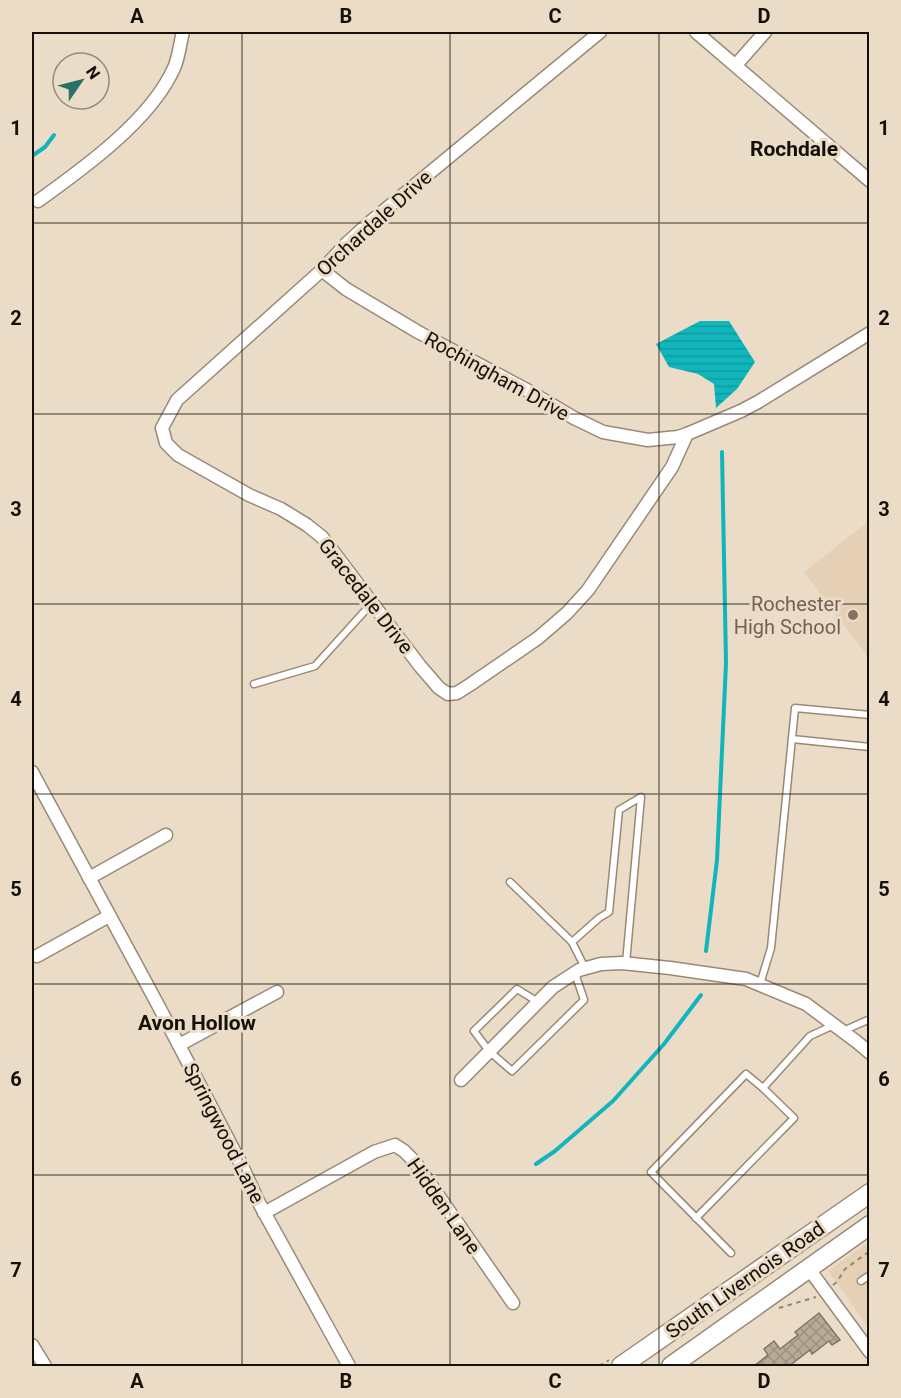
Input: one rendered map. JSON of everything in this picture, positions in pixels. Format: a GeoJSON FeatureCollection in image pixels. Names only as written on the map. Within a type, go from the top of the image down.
{"type":"FeatureCollection","features":[{"type":"Feature","properties":{"kind":"main road","name":"South Livernois Road"},"geometry":{"type":"LineString","coordinates":[[621,1366],[870,1193]]}},
{"type":"Feature","properties":{"kind":"main road"},"geometry":{"type":"LineString","coordinates":[[809,1269],[802,1254],[805,1248],[870,1204]]}},
{"type":"Feature","properties":{"kind":"main road","name":"South Livernois Road"},"geometry":{"type":"LineString","coordinates":[[671,1366],[870,1225]]}},
{"type":"Feature","properties":{"kind":"main road"},"geometry":{"type":"LineString","coordinates":[[658,1366],[716,1324],[719,1317],[711,1304]]}},
{"type":"Feature","properties":{"kind":"street"},"geometry":{"type":"LineString","coordinates":[[38,201],[135,123],[158,96],[175,67],[183,32]]}},
{"type":"Feature","properties":{"kind":"street","name":"Orchardale Drive"},"geometry":{"type":"LineString","coordinates":[[162,428],[177,400],[322,270],[369,223],[600,32]]}},
{"type":"Feature","properties":{"kind":"street"},"geometry":{"type":"LineString","coordinates":[[696,32],[870,181]]}},
{"type":"Feature","properties":{"kind":"street"},"geometry":{"type":"LineString","coordinates":[[736,65],[765,32]]}},
{"type":"Feature","properties":{"kind":"street","name":"Rochingham Drive"},"geometry":{"type":"LineString","coordinates":[[322,270],[346,289],[418,332],[574,418],[603,432],[648,440],[678,437],[741,411],[870,333]]}},
{"type":"Feature","properties":{"kind":"street","name":"Gracedale Drive"},"geometry":{"type":"LineString","coordinates":[[162,428],[166,443],[178,455],[249,495],[281,509],[322,537],[420,666],[448,694],[457,693],[471,684],[538,638],[567,613],[588,590],[672,467],[687,434]]}},
{"type":"Feature","properties":{"kind":"street","name":"Springwood Lane"},"geometry":{"type":"LineString","coordinates":[[32,772],[179,1045],[264,1213],[350,1366]]}},
{"type":"Feature","properties":{"kind":"street"},"geometry":{"type":"LineString","coordinates":[[89,878],[166,835]]}},
{"type":"Feature","properties":{"kind":"street"},"geometry":{"type":"LineString","coordinates":[[37,956],[109,916]]}},
{"type":"Feature","properties":{"kind":"street"},"geometry":{"type":"LineString","coordinates":[[461,1080],[553,987],[580,970],[601,964],[670,968],[746,979],[806,1004],[870,1053]]}},
{"type":"Feature","properties":{"kind":"street"},"geometry":{"type":"LineString","coordinates":[[179,1045],[277,992]]}},
{"type":"Feature","properties":{"kind":"street","name":"Hidden Lane"},"geometry":{"type":"LineString","coordinates":[[264,1213],[374,1152],[394,1145],[415,1162],[513,1303]]}},
{"type":"Feature","properties":{"kind":"street"},"geometry":{"type":"LineString","coordinates":[[809,1269],[870,1352]]}},
{"type":"Feature","properties":{"kind":"street"},"geometry":{"type":"LineString","coordinates":[[32,1345],[45,1366]]}},
{"type":"Feature","properties":{"kind":"lane"},"geometry":{"type":"LineString","coordinates":[[254,684],[315,666],[372,603]]}},
{"type":"Feature","properties":{"kind":"lane"},"geometry":{"type":"LineString","coordinates":[[759,985],[771,948],[795,708],[870,715]]}},
{"type":"Feature","properties":{"kind":"lane"},"geometry":{"type":"LineString","coordinates":[[792,739],[870,747]]}},
{"type":"Feature","properties":{"kind":"lane"},"geometry":{"type":"LineString","coordinates":[[572,942],[609,912],[619,810],[641,797],[626,964]]}},
{"type":"Feature","properties":{"kind":"lane"},"geometry":{"type":"LineString","coordinates":[[510,882],[572,942],[580,970],[584,1000],[512,1071],[489,1051],[474,1031],[517,989],[538,1002]]}},
{"type":"Feature","properties":{"kind":"lane"},"geometry":{"type":"LineString","coordinates":[[764,1088],[810,1036],[870,1019]]}},
{"type":"Feature","properties":{"kind":"lane"},"geometry":{"type":"LineString","coordinates":[[696,1218],[794,1118],[747,1074],[651,1172],[696,1218],[731,1253]]}},
{"type":"Feature","properties":{"kind":"lane"},"geometry":{"type":"LineString","coordinates":[[861,1281],[870,1275]]}},
{"type":"Feature","properties":{"kind":"path"},"geometry":{"type":"LineString","coordinates":[[774,1310],[814,1298],[837,1282],[845,1269],[870,1251]]}},
{"type":"Feature","properties":{"kind":"shaded area","name":"Rochester High School"},"geometry":{"type":"Polygon","coordinates":[[[869,521],[869,658],[804,572],[869,521]]]}},
{"type":"Feature","properties":{"kind":"shaded area"},"geometry":{"type":"Polygon","coordinates":[[[869,1242],[869,1328],[828,1271],[869,1242]]]}},
{"type":"Feature","properties":{"kind":"water"},"geometry":{"type":"Polygon","coordinates":[[[700,321],[729,321],[755,362],[737,389],[716,408],[714,384],[698,374],[669,367],[656,344],[700,321]]]}},
{"type":"Feature","properties":{"kind":"building"},"geometry":{"type":"Polygon","coordinates":[[[819,1313],[840,1340],[832,1345],[829,1341],[812,1354],[810,1350],[789,1366],[754,1366],[768,1355],[764,1349],[774,1341],[780,1349],[798,1335],[795,1332],[819,1313]]]}},
{"type":"Feature","properties":{"kind":"waterway"},"geometry":{"type":"LineString","coordinates":[[32,156],[45,147],[54,135]]}},
{"type":"Feature","properties":{"kind":"waterway"},"geometry":{"type":"LineString","coordinates":[[706,951],[717,860],[726,663],[722,452]]}},
{"type":"Feature","properties":{"kind":"waterway"},"geometry":{"type":"LineString","coordinates":[[536,1164],[555,1151],[613,1101],[664,1044],[701,995]]}},
{"type":"Feature","properties":{"kind":"place","name":"Rochester High School"},"geometry":{"type":"Point","coordinates":[853,615]}},
{"type":"Feature","properties":{"kind":"district","name":"Rochdale"},"geometry":{"type":"Point","coordinates":[794,149]}},
{"type":"Feature","properties":{"kind":"district","name":"Avon Hollow"},"geometry":{"type":"Point","coordinates":[197,1023]}}]}
